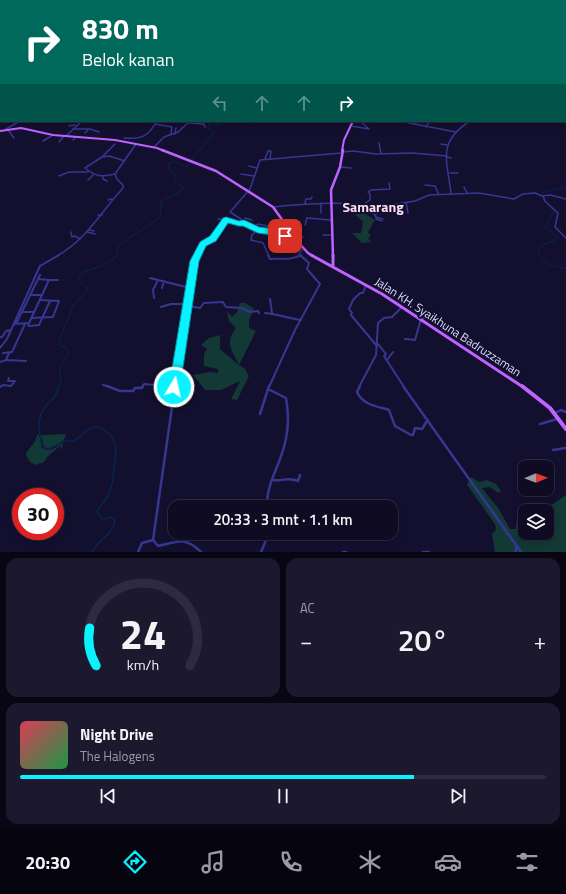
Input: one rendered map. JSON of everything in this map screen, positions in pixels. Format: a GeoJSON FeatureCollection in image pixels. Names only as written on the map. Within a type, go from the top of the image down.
{"type":"FeatureCollection","features":[{"type":"Feature","properties":{"kind":"main road"},"geometry":{"type":"LineString","coordinates":[[333,266],[331,189],[340,168],[341,152],[344,140],[353,122]]}},
{"type":"Feature","properties":{"kind":"main road"},"geometry":{"type":"LineString","coordinates":[[0,131],[12,128],[23,129],[53,135],[76,136],[136,144],[154,147],[190,161],[215,171],[273,207],[303,249]]}},
{"type":"Feature","properties":{"kind":"main road","name":"Jalan KH. Syaikhuna Badruzzaman"},"geometry":{"type":"LineString","coordinates":[[303,249],[402,307],[515,381],[550,408],[566,429]]}},
{"type":"Feature","properties":{"kind":"street"},"geometry":{"type":"LineString","coordinates":[[14,138],[7,129],[18,122]]}},
{"type":"Feature","properties":{"kind":"street"},"geometry":{"type":"LineString","coordinates":[[59,142],[81,122]]}},
{"type":"Feature","properties":{"kind":"street"},"geometry":{"type":"LineString","coordinates":[[154,147],[164,137],[179,132],[189,122],[204,124],[205,128]]}},
{"type":"Feature","properties":{"kind":"street"},"geometry":{"type":"LineString","coordinates":[[351,126],[369,129],[361,122]]}},
{"type":"Feature","properties":{"kind":"street"},"geometry":{"type":"LineString","coordinates":[[404,122],[456,132]]}},
{"type":"Feature","properties":{"kind":"street"},"geometry":{"type":"LineString","coordinates":[[426,127],[429,122]]}},
{"type":"Feature","properties":{"kind":"street"},"geometry":{"type":"LineString","coordinates":[[451,194],[447,145],[456,132],[469,122]]}},
{"type":"Feature","properties":{"kind":"street"},"geometry":{"type":"LineString","coordinates":[[12,128],[13,124]]}},
{"type":"Feature","properties":{"kind":"street"},"geometry":{"type":"LineString","coordinates":[[124,138],[136,139],[142,137],[148,130],[152,129],[154,124],[172,127],[171,134]]}},
{"type":"Feature","properties":{"kind":"street"},"geometry":{"type":"LineString","coordinates":[[69,126],[77,125]]}},
{"type":"Feature","properties":{"kind":"street"},"geometry":{"type":"LineString","coordinates":[[175,134],[176,128]]}},
{"type":"Feature","properties":{"kind":"street"},"geometry":{"type":"LineString","coordinates":[[73,129],[99,132]]}},
{"type":"Feature","properties":{"kind":"street"},"geometry":{"type":"LineString","coordinates":[[85,133],[88,130]]}},
{"type":"Feature","properties":{"kind":"street"},"geometry":{"type":"LineString","coordinates":[[43,141],[53,135]]}},
{"type":"Feature","properties":{"kind":"street"},"geometry":{"type":"LineString","coordinates":[[73,140],[76,136]]}},
{"type":"Feature","properties":{"kind":"street"},"geometry":{"type":"LineString","coordinates":[[107,181],[100,175],[93,175],[85,167],[102,157],[115,144]]}},
{"type":"Feature","properties":{"kind":"street"},"geometry":{"type":"LineString","coordinates":[[103,177],[115,174],[136,144]]}},
{"type":"Feature","properties":{"kind":"street"},"geometry":{"type":"LineString","coordinates":[[379,144],[381,154]]}},
{"type":"Feature","properties":{"kind":"street"},"geometry":{"type":"LineString","coordinates":[[440,144],[447,145]]}},
{"type":"Feature","properties":{"kind":"street"},"geometry":{"type":"LineString","coordinates":[[264,160],[268,151],[271,151],[270,159]]}},
{"type":"Feature","properties":{"kind":"street"},"geometry":{"type":"LineString","coordinates":[[303,237],[285,236],[255,229],[230,213],[252,186],[260,160],[281,159],[307,154],[353,151],[381,154],[410,153],[447,156],[451,158]]}},
{"type":"Feature","properties":{"kind":"street"},"geometry":{"type":"LineString","coordinates":[[102,157],[110,156],[125,161]]}},
{"type":"Feature","properties":{"kind":"street"},"geometry":{"type":"LineString","coordinates":[[249,166],[257,168]]}},
{"type":"Feature","properties":{"kind":"street"},"geometry":{"type":"LineString","coordinates":[[340,168],[351,168]]}},
{"type":"Feature","properties":{"kind":"street"},"geometry":{"type":"LineString","coordinates":[[59,176],[69,172],[89,172]]}},
{"type":"Feature","properties":{"kind":"street"},"geometry":{"type":"LineString","coordinates":[[450,173],[458,173]]}},
{"type":"Feature","properties":{"kind":"street"},"geometry":{"type":"LineString","coordinates":[[15,324],[41,265],[67,250],[80,239],[102,215],[107,204],[123,187],[115,174]]}},
{"type":"Feature","properties":{"kind":"street"},"geometry":{"type":"LineString","coordinates":[[241,174],[254,176]]}},
{"type":"Feature","properties":{"kind":"street"},"geometry":{"type":"LineString","coordinates":[[88,180],[93,175]]}},
{"type":"Feature","properties":{"kind":"street"},"geometry":{"type":"LineString","coordinates":[[360,206],[370,200],[370,194],[368,192],[370,190],[390,189],[389,183]]}},
{"type":"Feature","properties":{"kind":"street"},"geometry":{"type":"LineString","coordinates":[[425,185],[435,186],[439,195]]}},
{"type":"Feature","properties":{"kind":"street"},"geometry":{"type":"LineString","coordinates":[[464,186],[467,193]]}},
{"type":"Feature","properties":{"kind":"street"},"geometry":{"type":"LineString","coordinates":[[475,190],[478,194]]}},
{"type":"Feature","properties":{"kind":"street"},"geometry":{"type":"LineString","coordinates":[[273,207],[305,203],[357,204],[364,210],[374,214],[381,212],[391,205],[417,200],[428,195],[467,193],[517,199],[524,194],[538,194],[566,199]]}},
{"type":"Feature","properties":{"kind":"street"},"geometry":{"type":"LineString","coordinates":[[543,196],[545,201],[557,212],[555,227],[566,238]]}},
{"type":"Feature","properties":{"kind":"street"},"geometry":{"type":"LineString","coordinates":[[305,203],[306,199],[311,199],[312,197]]}},
{"type":"Feature","properties":{"kind":"street"},"geometry":{"type":"LineString","coordinates":[[108,200],[112,199]]}},
{"type":"Feature","properties":{"kind":"street"},"geometry":{"type":"LineString","coordinates":[[406,202],[408,213]]}},
{"type":"Feature","properties":{"kind":"street"},"geometry":{"type":"LineString","coordinates":[[321,203],[321,213]]}},
{"type":"Feature","properties":{"kind":"street"},"geometry":{"type":"LineString","coordinates":[[370,213],[372,208]]}},
{"type":"Feature","properties":{"kind":"street"},"geometry":{"type":"LineString","coordinates":[[374,214],[376,219],[382,220]]}},
{"type":"Feature","properties":{"kind":"street"},"geometry":{"type":"LineString","coordinates":[[222,216],[225,220]]}},
{"type":"Feature","properties":{"kind":"street"},"geometry":{"type":"LineString","coordinates":[[305,225],[307,218],[331,220]]}},
{"type":"Feature","properties":{"kind":"street"},"geometry":{"type":"LineString","coordinates":[[218,219],[239,224],[244,223],[247,219],[252,220]]}},
{"type":"Feature","properties":{"kind":"street"},"geometry":{"type":"LineString","coordinates":[[201,552],[197,548],[177,540],[158,546],[153,540],[174,387],[195,261],[203,244],[217,234],[225,220]]}},
{"type":"Feature","properties":{"kind":"street"},"geometry":{"type":"LineString","coordinates":[[273,232],[272,227],[258,224],[251,240],[263,243],[270,259],[281,258],[286,261],[293,260],[301,255]]}},
{"type":"Feature","properties":{"kind":"street"},"geometry":{"type":"LineString","coordinates":[[88,231],[94,231]]}},
{"type":"Feature","properties":{"kind":"street"},"geometry":{"type":"LineString","coordinates":[[88,231],[95,234]]}},
{"type":"Feature","properties":{"kind":"street"},"geometry":{"type":"LineString","coordinates":[[71,232],[72,237],[75,236],[80,239]]}},
{"type":"Feature","properties":{"kind":"street"},"geometry":{"type":"LineString","coordinates":[[273,232],[269,236],[275,240]]}},
{"type":"Feature","properties":{"kind":"street"},"geometry":{"type":"LineString","coordinates":[[323,235],[332,235]]}},
{"type":"Feature","properties":{"kind":"street"},"geometry":{"type":"LineString","coordinates":[[300,245],[305,244]]}},
{"type":"Feature","properties":{"kind":"street"},"geometry":{"type":"LineString","coordinates":[[260,414],[268,389],[320,283],[307,269],[309,264],[299,252],[303,249]]}},
{"type":"Feature","properties":{"kind":"street"},"geometry":{"type":"LineString","coordinates":[[0,348],[7,340],[40,274]]}},
{"type":"Feature","properties":{"kind":"street"},"geometry":{"type":"LineString","coordinates":[[150,278],[177,287],[190,288]]}},
{"type":"Feature","properties":{"kind":"street"},"geometry":{"type":"LineString","coordinates":[[38,279],[58,280]]}},
{"type":"Feature","properties":{"kind":"street"},"geometry":{"type":"LineString","coordinates":[[6,360],[32,318],[48,280]]}},
{"type":"Feature","properties":{"kind":"street"},"geometry":{"type":"LineString","coordinates":[[154,298],[153,290],[158,280]]}},
{"type":"Feature","properties":{"kind":"street"},"geometry":{"type":"LineString","coordinates":[[162,288],[164,282]]}},
{"type":"Feature","properties":{"kind":"street"},"geometry":{"type":"LineString","coordinates":[[366,285],[363,293],[360,292],[353,300],[349,309],[352,313],[351,315],[386,354],[384,356],[401,384],[521,552]]}},
{"type":"Feature","properties":{"kind":"street"},"geometry":{"type":"LineString","coordinates":[[30,295],[42,295]]}},
{"type":"Feature","properties":{"kind":"street"},"geometry":{"type":"LineString","coordinates":[[270,299],[272,313]]}},
{"type":"Feature","properties":{"kind":"street"},"geometry":{"type":"LineString","coordinates":[[32,318],[54,317],[59,302],[40,300]]}},
{"type":"Feature","properties":{"kind":"street"},"geometry":{"type":"LineString","coordinates":[[15,324],[27,324],[29,326],[38,325],[50,301]]}},
{"type":"Feature","properties":{"kind":"street"},"geometry":{"type":"LineString","coordinates":[[161,307],[171,304],[200,308],[204,303],[223,302],[226,307],[242,308],[250,312],[258,312],[259,314]]}},
{"type":"Feature","properties":{"kind":"street"},"geometry":{"type":"LineString","coordinates":[[402,307],[392,318],[383,318],[380,321],[377,328],[376,355],[357,392],[359,398],[369,405],[389,410],[395,426],[411,435],[413,435],[415,428],[422,429],[428,421]]}},
{"type":"Feature","properties":{"kind":"street"},"geometry":{"type":"LineString","coordinates":[[22,312],[34,312]]}},
{"type":"Feature","properties":{"kind":"street"},"geometry":{"type":"LineString","coordinates":[[265,313],[272,313],[281,317],[301,320]]}},
{"type":"Feature","properties":{"kind":"street"},"geometry":{"type":"LineString","coordinates":[[405,339],[415,340],[422,320],[426,315]]}},
{"type":"Feature","properties":{"kind":"street"},"geometry":{"type":"LineString","coordinates":[[0,337],[2,337],[6,331],[11,330]]}},
{"type":"Feature","properties":{"kind":"street"},"geometry":{"type":"LineString","coordinates":[[387,360],[391,357],[393,352]]}},
{"type":"Feature","properties":{"kind":"street"},"geometry":{"type":"LineString","coordinates":[[3,353],[10,353]]}},
{"type":"Feature","properties":{"kind":"street"},"geometry":{"type":"LineString","coordinates":[[0,362],[6,360],[26,361]]}},
{"type":"Feature","properties":{"kind":"street"},"geometry":{"type":"LineString","coordinates":[[0,387],[3,385],[11,386],[15,381],[8,381],[9,378]]}},
{"type":"Feature","properties":{"kind":"street"},"geometry":{"type":"LineString","coordinates":[[103,385],[120,391],[142,388],[144,384],[174,387]]}},
{"type":"Feature","properties":{"kind":"street"},"geometry":{"type":"LineString","coordinates":[[266,500],[286,442],[288,422],[286,398],[268,389]]}},
{"type":"Feature","properties":{"kind":"street"},"geometry":{"type":"LineString","coordinates":[[554,413],[561,410],[566,412]]}},
{"type":"Feature","properties":{"kind":"street"},"geometry":{"type":"LineString","coordinates":[[540,424],[558,419]]}},
{"type":"Feature","properties":{"kind":"street"},"geometry":{"type":"LineString","coordinates":[[553,450],[566,448]]}},
{"type":"Feature","properties":{"kind":"street"},"geometry":{"type":"LineString","coordinates":[[273,480],[278,481],[290,478],[298,482],[300,475]]}},
{"type":"Feature","properties":{"kind":"street"},"geometry":{"type":"LineString","coordinates":[[138,552],[142,543],[153,540]]}},
{"type":"Feature","properties":{"kind":"street"},"geometry":{"type":"LineString","coordinates":[[261,552],[267,540]]}},
{"type":"Feature","properties":{"kind":"street"},"geometry":{"type":"LineString","coordinates":[[516,545],[516,552]]}},
{"type":"Feature","properties":{"kind":"street"},"geometry":{"type":"LineString","coordinates":[[423,552],[429,552]]}},
{"type":"Feature","properties":{"kind":"green space"},"geometry":{"type":"Polygon","coordinates":[[[359,210],[375,220],[368,232],[371,236],[368,238],[371,242],[362,243],[352,233],[361,233],[363,222],[356,215],[359,210]]]}},
{"type":"Feature","properties":{"kind":"green space"},"geometry":{"type":"Polygon","coordinates":[[[240,303],[245,303],[254,308],[249,321],[249,328],[256,331],[239,365],[230,346],[231,338],[236,328],[229,321],[227,311],[232,317],[237,312],[240,303]]]}},
{"type":"Feature","properties":{"kind":"green space"},"geometry":{"type":"Polygon","coordinates":[[[220,335],[220,349],[245,369],[249,376],[237,400],[231,399],[240,381],[221,390],[205,390],[193,375],[210,372],[218,373],[218,369],[204,366],[204,354],[207,349],[201,345],[209,338],[220,335]]]}},
{"type":"Feature","properties":{"kind":"green space"},"geometry":{"type":"Polygon","coordinates":[[[66,434],[64,440],[54,446],[50,448],[44,447],[41,435],[66,434]]]}},
{"type":"Feature","properties":{"kind":"green space"},"geometry":{"type":"Polygon","coordinates":[[[37,435],[39,435],[42,448],[48,450],[53,449],[63,443],[62,449],[60,446],[48,456],[44,462],[36,465],[30,462],[26,455],[37,435]]]}},
{"type":"Feature","properties":{"kind":"green space"},"geometry":{"type":"Polygon","coordinates":[[[471,477],[479,482],[487,480],[496,484],[501,491],[498,493],[490,487],[482,488],[498,508],[510,529],[516,529],[516,523],[518,522],[518,540],[554,540],[553,504],[566,495],[566,552],[495,552],[492,534],[496,530],[495,524],[467,485],[471,477]]]}},
{"type":"Feature","properties":{"kind":"waterway"},"geometry":{"type":"LineString","coordinates":[[191,160],[214,133],[208,128],[209,124],[219,125],[222,122]]}},
{"type":"Feature","properties":{"kind":"waterway"},"geometry":{"type":"LineString","coordinates":[[250,122],[256,122]]}},
{"type":"Feature","properties":{"kind":"waterway"},"geometry":{"type":"LineString","coordinates":[[59,387],[61,380],[60,369],[69,352],[66,348],[59,345],[59,341],[73,306],[87,291],[86,287],[79,281],[79,276],[84,272],[104,265],[117,256],[117,249],[121,244],[160,217],[161,201],[181,191],[183,188],[175,182],[174,172],[169,169],[168,164],[175,161],[187,167],[190,163]]}},
{"type":"Feature","properties":{"kind":"waterway"},"geometry":{"type":"LineString","coordinates":[[566,187],[544,192],[542,194],[544,201],[554,211],[545,227],[556,236],[556,240],[543,245],[537,250],[548,264],[566,268]]}},
{"type":"Feature","properties":{"kind":"waterway"},"geometry":{"type":"LineString","coordinates":[[59,386],[55,396],[45,407],[40,416],[39,426],[43,447],[49,449],[65,441],[74,441],[88,429],[99,427],[113,439],[116,448],[111,488],[108,497],[97,511],[101,518],[105,519],[110,517],[115,521],[112,529],[92,552]]}},
{"type":"Feature","properties":{"kind":"district","name":"Samarang"},"geometry":{"type":"Point","coordinates":[373,207]}},
{"type":"Feature","properties":{"kind":"route"},"geometry":{"type":"LineString","coordinates":[[174,387],[195,261],[198,251],[203,244],[217,234],[225,220],[230,220],[239,224],[244,223],[258,230],[274,232],[285,236]]}}]}
